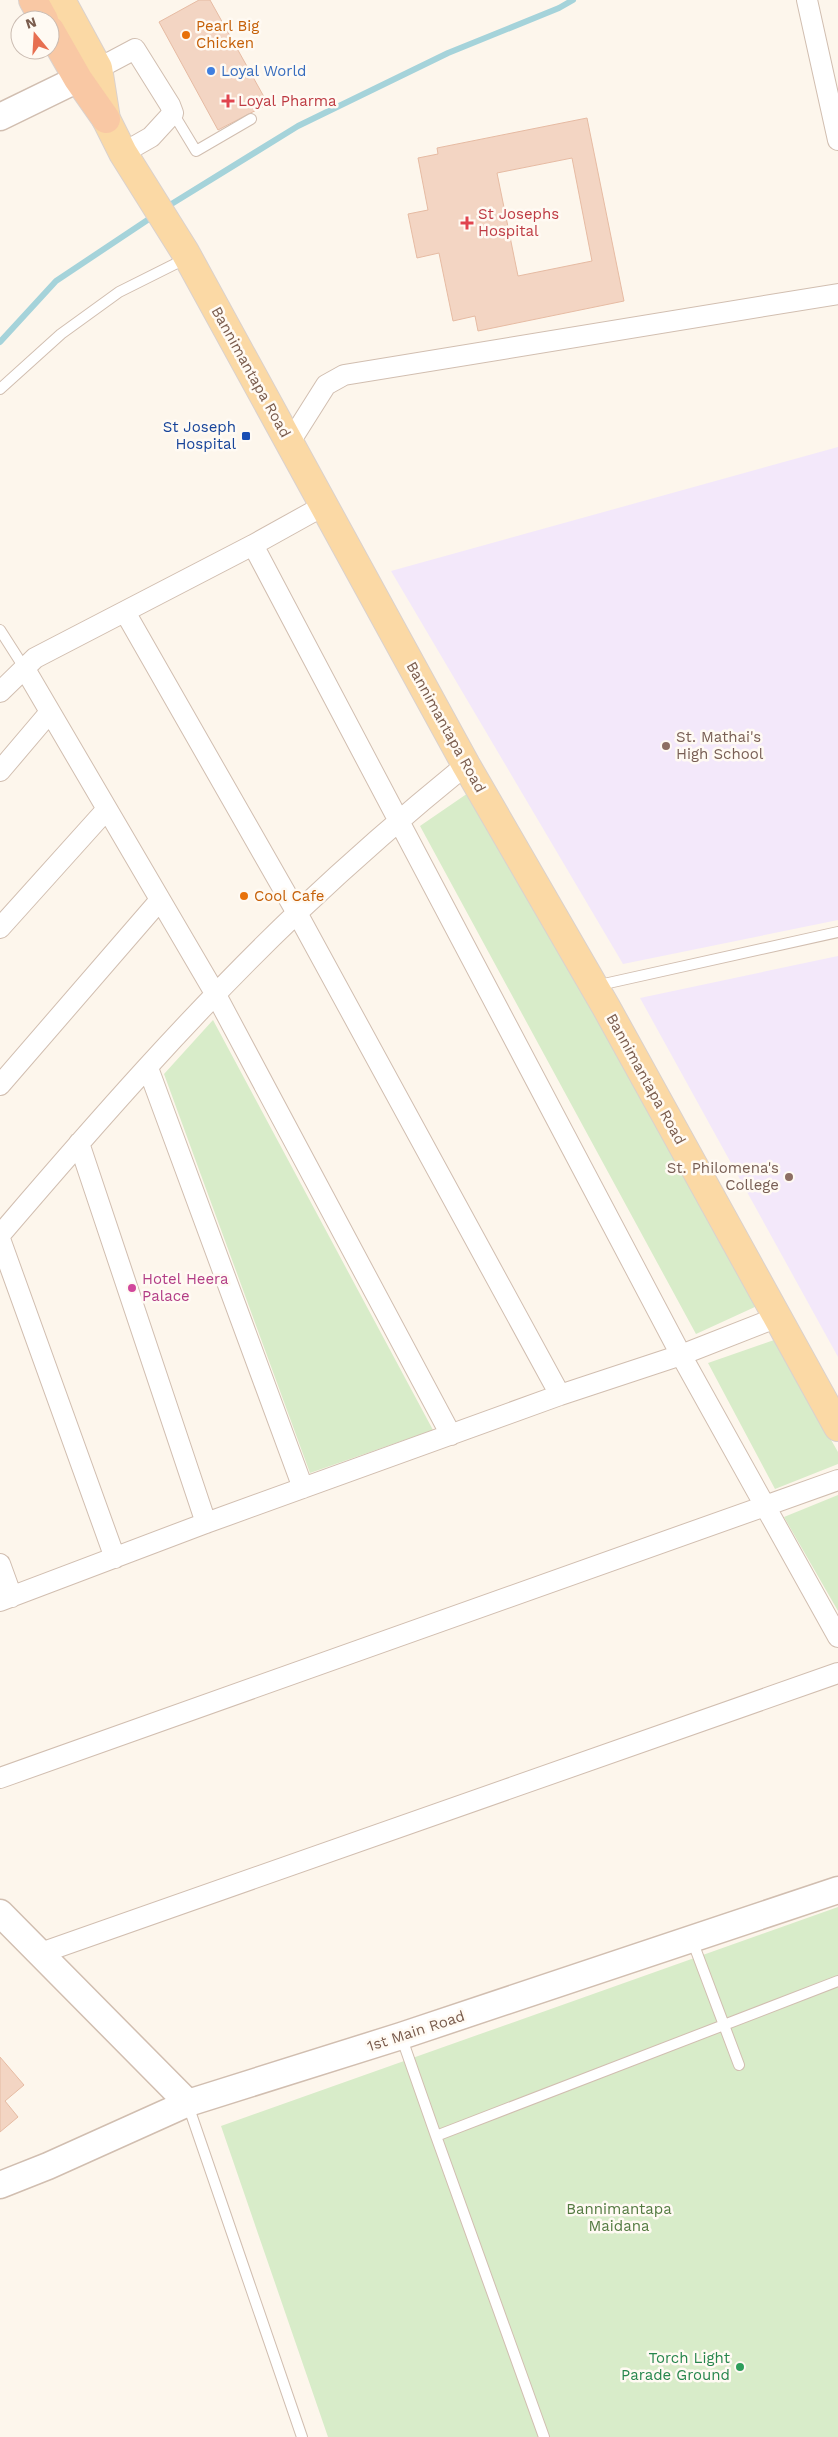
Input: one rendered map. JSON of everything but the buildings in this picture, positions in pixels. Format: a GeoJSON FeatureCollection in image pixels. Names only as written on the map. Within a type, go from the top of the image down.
{"type":"FeatureCollection","features":[{"type":"Feature","properties":{"kind":"highway","name":"Bannimantapa Road"},"geometry":{"type":"LineString","coordinates":[[60,42],[88,74],[106,119]]}},
{"type":"Feature","properties":{"kind":"main road"},"geometry":{"type":"LineString","coordinates":[[62,0],[88,74]]}},
{"type":"Feature","properties":{"kind":"main road","name":"Bannimantapa Road"},"geometry":{"type":"LineString","coordinates":[[106,119],[127,159],[186,255],[466,765],[594,986],[838,1427]]}},
{"type":"Feature","properties":{"kind":"street"},"geometry":{"type":"LineString","coordinates":[[807,0],[838,140]]}},
{"type":"Feature","properties":{"kind":"street"},"geometry":{"type":"LineString","coordinates":[[0,117],[135,50],[173,113],[127,159]]}},
{"type":"Feature","properties":{"kind":"street"},"geometry":{"type":"LineString","coordinates":[[290,442],[326,385],[344,375],[838,294]]}},
{"type":"Feature","properties":{"kind":"street"},"geometry":{"type":"LineString","coordinates":[[0,692],[35,658],[253,545],[324,505]]}},
{"type":"Feature","properties":{"kind":"street"},"geometry":{"type":"LineString","coordinates":[[253,545],[681,1355],[838,1637]]}},
{"type":"Feature","properties":{"kind":"street"},"geometry":{"type":"LineString","coordinates":[[125,612],[297,913],[560,1396]]}},
{"type":"Feature","properties":{"kind":"street"},"geometry":{"type":"LineString","coordinates":[[25,669],[216,995],[451,1435]]}},
{"type":"Feature","properties":{"kind":"street"},"geometry":{"type":"LineString","coordinates":[[0,771],[50,712]]}},
{"type":"Feature","properties":{"kind":"street"},"geometry":{"type":"LineString","coordinates":[[0,1235],[79,1143],[148,1068],[216,995],[297,913],[399,820],[466,765]]}},
{"type":"Feature","properties":{"kind":"street"},"geometry":{"type":"LineString","coordinates":[[0,928],[107,809]]}},
{"type":"Feature","properties":{"kind":"street"},"geometry":{"type":"LineString","coordinates":[[0,1085],[160,900]]}},
{"type":"Feature","properties":{"kind":"street"},"geometry":{"type":"LineString","coordinates":[[148,1068],[303,1488]]}},
{"type":"Feature","properties":{"kind":"street"},"geometry":{"type":"LineString","coordinates":[[79,1143],[206,1523]]}},
{"type":"Feature","properties":{"kind":"street"},"geometry":{"type":"LineString","coordinates":[[0,1239],[115,1558]]}},
{"type":"Feature","properties":{"kind":"street"},"geometry":{"type":"LineString","coordinates":[[0,1564],[6,1599],[206,1523],[560,1396],[681,1355],[778,1317]]}},
{"type":"Feature","properties":{"kind":"street"},"geometry":{"type":"LineString","coordinates":[[0,1778],[838,1480]]}},
{"type":"Feature","properties":{"kind":"street"},"geometry":{"type":"LineString","coordinates":[[41,1953],[838,1673]]}},
{"type":"Feature","properties":{"kind":"street","name":"1st Main Road"},"geometry":{"type":"LineString","coordinates":[[0,2185],[48,2166],[188,2103],[401,2036],[838,1890]]}},
{"type":"Feature","properties":{"kind":"street"},"geometry":{"type":"LineString","coordinates":[[0,1913],[188,2103]]}},
{"type":"Feature","properties":{"kind":"lane"},"geometry":{"type":"LineString","coordinates":[[173,113],[196,152],[251,119]]}},
{"type":"Feature","properties":{"kind":"lane"},"geometry":{"type":"LineString","coordinates":[[0,389],[61,334],[119,292],[186,255]]}},
{"type":"Feature","properties":{"kind":"lane"},"geometry":{"type":"LineString","coordinates":[[0,630],[25,669]]}},
{"type":"Feature","properties":{"kind":"lane"},"geometry":{"type":"LineString","coordinates":[[594,986],[838,932]]}},
{"type":"Feature","properties":{"kind":"lane"},"geometry":{"type":"LineString","coordinates":[[692,1940],[739,2065]]}},
{"type":"Feature","properties":{"kind":"lane"},"geometry":{"type":"LineString","coordinates":[[436,2136],[838,1981]]}},
{"type":"Feature","properties":{"kind":"lane"},"geometry":{"type":"LineString","coordinates":[[401,2036],[544,2437]]}},
{"type":"Feature","properties":{"kind":"lane"},"geometry":{"type":"LineString","coordinates":[[188,2103],[302,2437]]}},
{"type":"Feature","properties":{"kind":"shaded area","name":"St. Mathai's High School"},"geometry":{"type":"Polygon","coordinates":[[[838,447],[838,920],[623,964],[391,571],[838,447]]]}},
{"type":"Feature","properties":{"kind":"shaded area","name":"St. Philomena's College"},"geometry":{"type":"Polygon","coordinates":[[[838,956],[838,1357],[640,998],[838,956]]]}},
{"type":"Feature","properties":{"kind":"green space"},"geometry":{"type":"Polygon","coordinates":[[[471,791],[757,1306],[696,1334],[420,826],[471,791]]]}},
{"type":"Feature","properties":{"kind":"green space"},"geometry":{"type":"Polygon","coordinates":[[[213,1020],[433,1430],[310,1473],[164,1074],[213,1020]]]}},
{"type":"Feature","properties":{"kind":"green space"},"geometry":{"type":"Polygon","coordinates":[[[774,1340],[838,1452],[838,1464],[775,1489],[708,1363],[774,1340]]]}},
{"type":"Feature","properties":{"kind":"green space"},"geometry":{"type":"Polygon","coordinates":[[[838,1495],[838,1611],[784,1517],[838,1495]]]}},
{"type":"Feature","properties":{"kind":"green space","name":"Bannimantapa Maidana"},"geometry":{"type":"Polygon","coordinates":[[[838,1907],[838,2437],[328,2437],[221,2126],[838,1907]]]}},
{"type":"Feature","properties":{"kind":"waterway"},"geometry":{"type":"LineString","coordinates":[[165,208],[298,126],[448,53],[559,8],[573,0]]}},
{"type":"Feature","properties":{"kind":"waterway"},"geometry":{"type":"LineString","coordinates":[[0,342],[56,281],[155,215]]}},
{"type":"Feature","properties":{"kind":"place","name":"Pearl Big Chicken"},"geometry":{"type":"Point","coordinates":[186,35]}},
{"type":"Feature","properties":{"kind":"place","name":"Loyal World"},"geometry":{"type":"Point","coordinates":[211,71]}},
{"type":"Feature","properties":{"kind":"place","name":"Loyal Pharma"},"geometry":{"type":"Point","coordinates":[228,101]}},
{"type":"Feature","properties":{"kind":"place","name":"St Josephs Hospital"},"geometry":{"type":"Point","coordinates":[467,223]}},
{"type":"Feature","properties":{"kind":"place","name":"St Joseph Hospital"},"geometry":{"type":"Point","coordinates":[246,436]}},
{"type":"Feature","properties":{"kind":"place","name":"St. Mathai's High School"},"geometry":{"type":"Point","coordinates":[666,746]}},
{"type":"Feature","properties":{"kind":"place","name":"Cool Cafe"},"geometry":{"type":"Point","coordinates":[244,896]}},
{"type":"Feature","properties":{"kind":"place","name":"St. Philomena's College"},"geometry":{"type":"Point","coordinates":[789,1177]}},
{"type":"Feature","properties":{"kind":"place","name":"Hotel Heera Palace"},"geometry":{"type":"Point","coordinates":[132,1288]}},
{"type":"Feature","properties":{"kind":"place","name":"Torch Light Parade Ground"},"geometry":{"type":"Point","coordinates":[740,2367]}}]}
